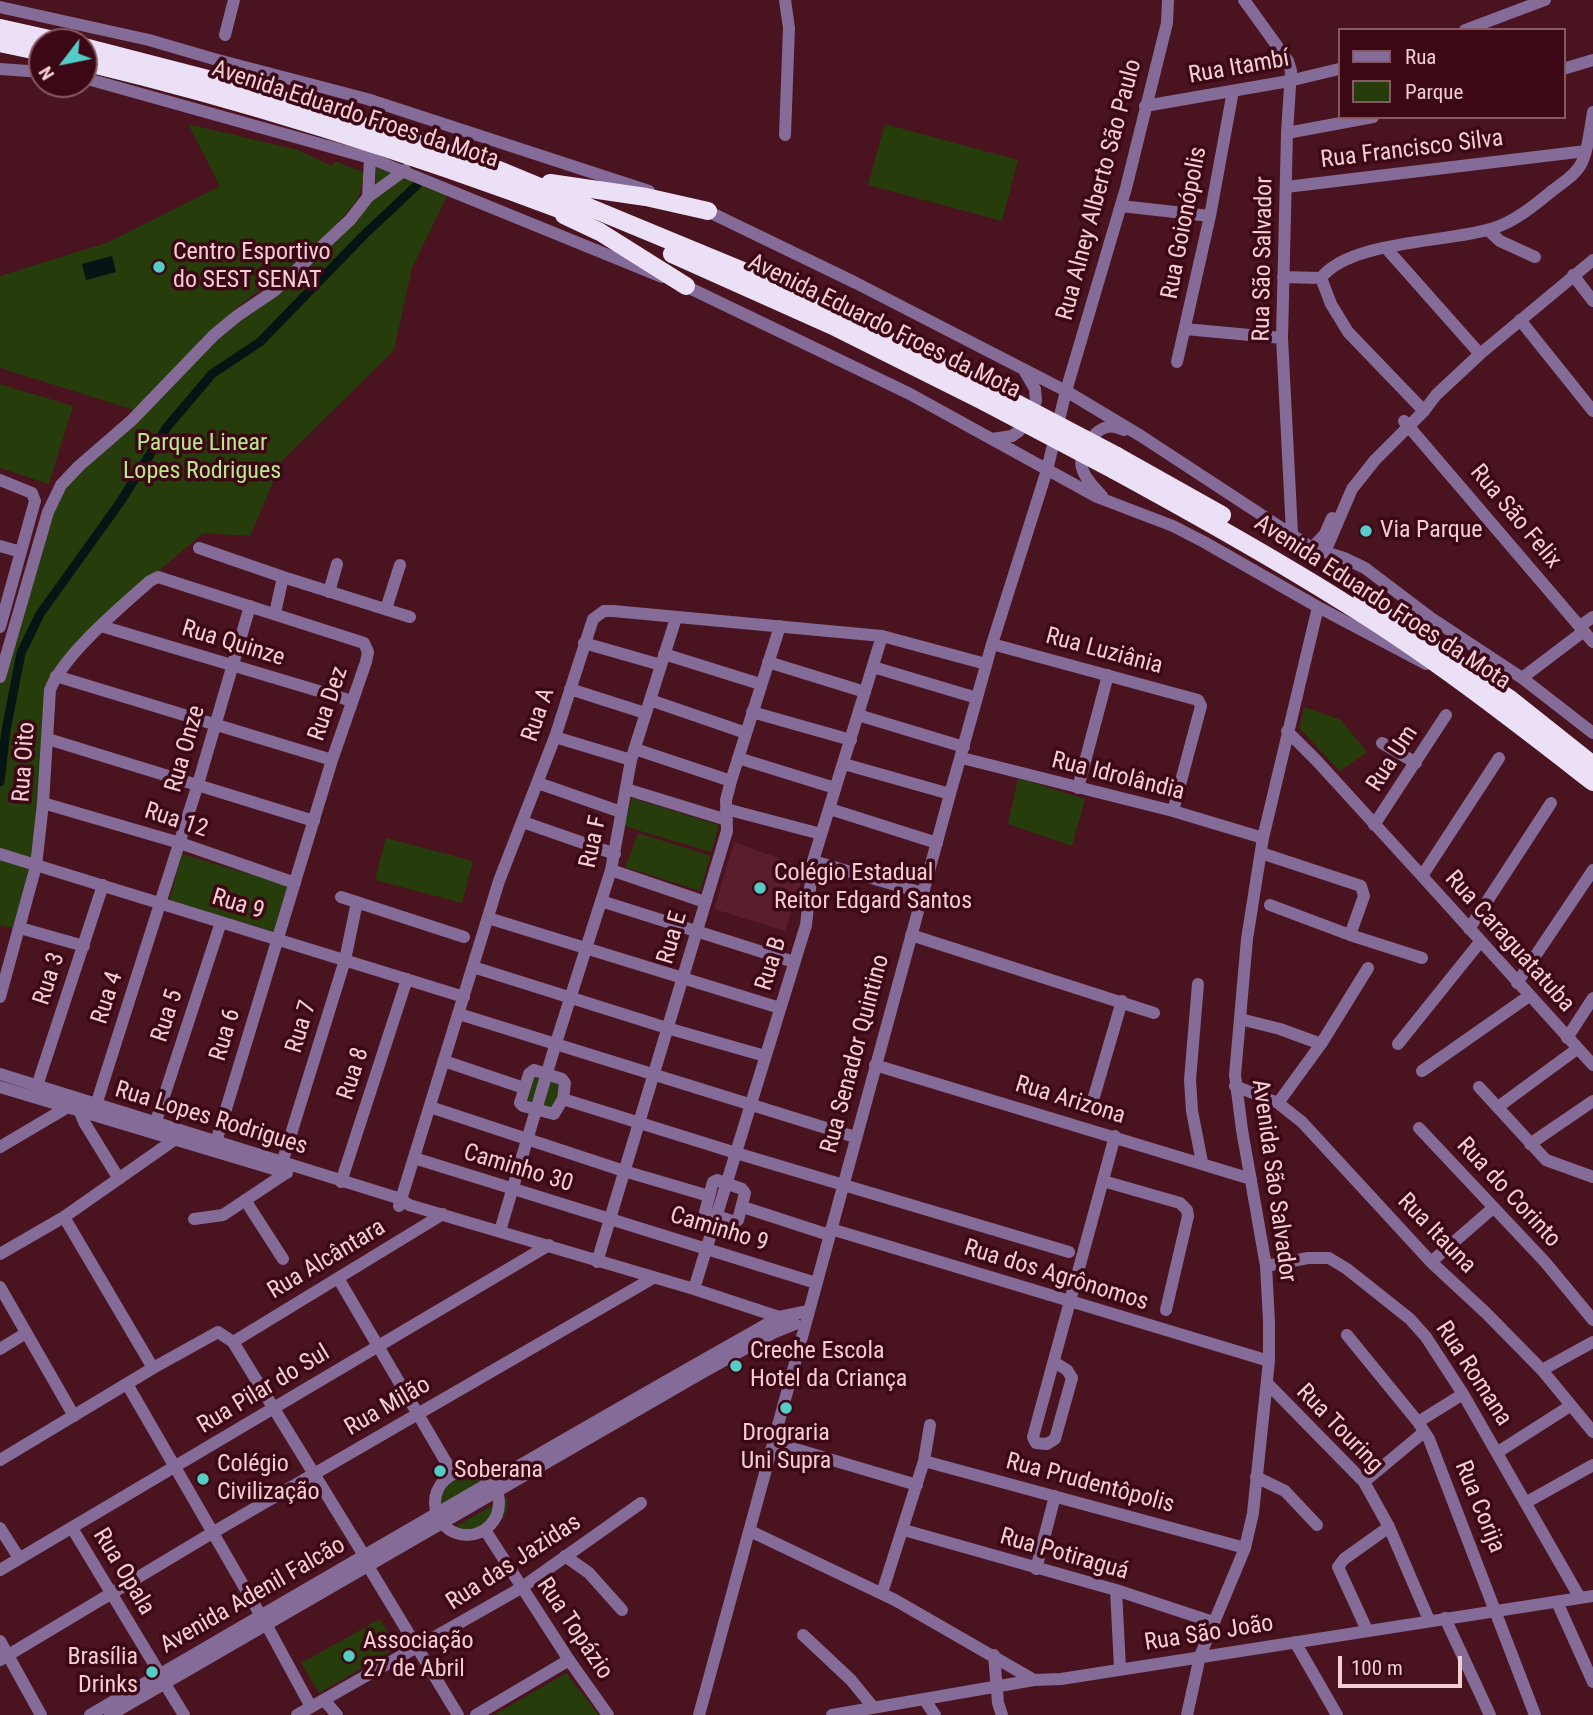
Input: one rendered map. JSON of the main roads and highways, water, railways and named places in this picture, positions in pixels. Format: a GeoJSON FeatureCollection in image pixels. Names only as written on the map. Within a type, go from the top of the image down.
{"type":"FeatureCollection","features":[{"type":"Feature","properties":{"kind":"highway"},"geometry":{"type":"LineString","coordinates":[[0,28],[28,34]]}},
{"type":"Feature","properties":{"kind":"highway"},"geometry":{"type":"LineString","coordinates":[[0,43],[28,49]]}},
{"type":"Feature","properties":{"kind":"highway","name":"Avenida Eduardo Froes da Mota"},"geometry":{"type":"LineString","coordinates":[[98,51],[258,92],[499,170],[748,273],[1236,523],[1396,621],[1510,699],[1593,765]]}},
{"type":"Feature","properties":{"kind":"highway","name":"Avenida Eduardo Froes da Mota"},"geometry":{"type":"LineString","coordinates":[[98,65],[171,83],[361,138],[547,204],[670,252],[990,397]]}},
{"type":"Feature","properties":{"kind":"highway"},"geometry":{"type":"LineString","coordinates":[[499,170],[556,185],[646,197],[708,211]]}},
{"type":"Feature","properties":{"kind":"highway"},"geometry":{"type":"LineString","coordinates":[[547,204],[574,221],[600,232],[686,286]]}},
{"type":"Feature","properties":{"kind":"highway","name":"Avenida Eduardo Froes da Mota"},"geometry":{"type":"LineString","coordinates":[[1115,463],[1350,606],[1476,691],[1593,782]]}},
{"type":"Feature","properties":{"kind":"waterway"},"geometry":{"type":"LineString","coordinates":[[0,782],[6,730],[21,653],[40,614],[121,501],[167,427],[212,374],[260,342],[363,236],[417,185]]}},
{"type":"Feature","properties":{"kind":"place","name":"Centro Esportivo do SEST SENAT"},"geometry":{"type":"Point","coordinates":[159,267]}},
{"type":"Feature","properties":{"kind":"place","name":"Via Parque"},"geometry":{"type":"Point","coordinates":[1366,531]}},
{"type":"Feature","properties":{"kind":"place","name":"Colégio Estadual Reitor Edgard Santos"},"geometry":{"type":"Point","coordinates":[760,888]}},
{"type":"Feature","properties":{"kind":"place","name":"Creche Escola Hotel da Criança"},"geometry":{"type":"Point","coordinates":[736,1366]}},
{"type":"Feature","properties":{"kind":"place","name":"Drograria Uni Supra"},"geometry":{"type":"Point","coordinates":[786,1408]}},
{"type":"Feature","properties":{"kind":"place","name":"Soberana"},"geometry":{"type":"Point","coordinates":[440,1471]}},
{"type":"Feature","properties":{"kind":"place","name":"Colégio Civilização"},"geometry":{"type":"Point","coordinates":[203,1479]}},
{"type":"Feature","properties":{"kind":"place","name":"Associação 27 de Abril"},"geometry":{"type":"Point","coordinates":[349,1656]}},
{"type":"Feature","properties":{"kind":"place","name":"Brasília Drinks"},"geometry":{"type":"Point","coordinates":[152,1672]}},
{"type":"Feature","properties":{"kind":"park label","name":"Parque Linear Lopes Rodrigues"},"geometry":{"type":"Point","coordinates":[202,458]}}]}
